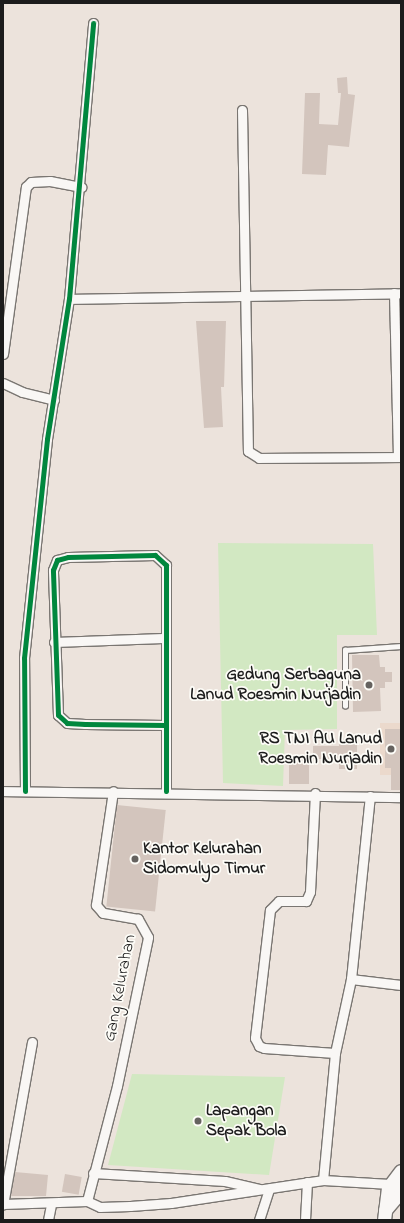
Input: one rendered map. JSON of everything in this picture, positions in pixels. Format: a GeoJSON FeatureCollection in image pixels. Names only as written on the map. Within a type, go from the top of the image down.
{"type":"FeatureCollection","features":[{"type":"Feature","properties":{"kind":"main road"},"geometry":{"type":"LineString","coordinates":[[384,1215],[396,1190],[401,1172]]}},
{"type":"Feature","properties":{"kind":"street"},"geometry":{"type":"LineString","coordinates":[[25,791],[24,658],[54,400],[70,299],[81,187],[94,23]]}},
{"type":"Feature","properties":{"kind":"street"},"geometry":{"type":"LineString","coordinates":[[70,299],[243,297],[398,293],[400,457],[251,455],[247,442],[243,297],[242,110]]}},
{"type":"Feature","properties":{"kind":"street"},"geometry":{"type":"LineString","coordinates":[[3,354],[26,187],[31,182],[50,181],[81,187]]}},
{"type":"Feature","properties":{"kind":"street"},"geometry":{"type":"LineString","coordinates":[[3,384],[54,400]]}},
{"type":"Feature","properties":{"kind":"street"},"geometry":{"type":"LineString","coordinates":[[165,725],[67,722],[58,715],[54,642],[53,570],[57,560],[68,557],[160,557],[167,575],[163,638],[165,725],[166,791]]}},
{"type":"Feature","properties":{"kind":"street"},"geometry":{"type":"LineString","coordinates":[[54,642],[163,638]]}},
{"type":"Feature","properties":{"kind":"street"},"geometry":{"type":"LineString","coordinates":[[3,791],[316,793],[401,797]]}},
{"type":"Feature","properties":{"kind":"street","name":"Gang Kelurahan"},"geometry":{"type":"LineString","coordinates":[[87,1201],[117,1086],[148,937],[138,919],[103,913],[96,905],[113,791]]}},
{"type":"Feature","properties":{"kind":"street"},"geometry":{"type":"LineString","coordinates":[[316,793],[310,892],[306,901],[279,901],[270,910],[255,1038],[259,1046],[264,1048],[335,1053]]}},
{"type":"Feature","properties":{"kind":"street"},"geometry":{"type":"LineString","coordinates":[[323,1180],[335,1053],[351,978],[370,796]]}},
{"type":"Feature","properties":{"kind":"street"},"geometry":{"type":"LineString","coordinates":[[351,978],[401,985]]}},
{"type":"Feature","properties":{"kind":"street"},"geometry":{"type":"LineString","coordinates":[[32,1042],[3,1204],[51,1204],[87,1201],[105,1207],[172,1204],[323,1180],[396,1190]]}},
{"type":"Feature","properties":{"kind":"street"},"geometry":{"type":"LineString","coordinates":[[94,1173],[225,1181],[264,1189]]}},
{"type":"Feature","properties":{"kind":"street"},"geometry":{"type":"LineString","coordinates":[[305,1220],[307,1182]]}},
{"type":"Feature","properties":{"kind":"street"},"geometry":{"type":"LineString","coordinates":[[259,1220],[264,1189]]}},
{"type":"Feature","properties":{"kind":"street"},"geometry":{"type":"LineString","coordinates":[[48,1220],[51,1204]]}},
{"type":"Feature","properties":{"kind":"lane"},"geometry":{"type":"LineString","coordinates":[[345,706],[345,650],[401,646]]}},
{"type":"Feature","properties":{"kind":"shaded area","name":"RS TNI AU Lanud Roesmin Nurjadin"},"geometry":{"type":"Polygon","coordinates":[[[380,723],[401,723],[401,775],[380,775],[380,723]]]}},
{"type":"Feature","properties":{"kind":"green space"},"geometry":{"type":"Polygon","coordinates":[[[218,543],[373,544],[377,635],[337,635],[337,729],[285,730],[283,786],[223,783],[218,543]]]}},
{"type":"Feature","properties":{"kind":"green space","name":"Lapangan Sepak Bola"},"geometry":{"type":"Polygon","coordinates":[[[132,1074],[285,1077],[269,1175],[108,1165],[132,1074]]]}},
{"type":"Feature","properties":{"kind":"building"},"geometry":{"type":"Polygon","coordinates":[[[347,77],[348,94],[355,95],[349,147],[328,145],[326,175],[302,174],[305,93],[320,93],[319,124],[338,125],[341,93],[338,93],[337,78],[347,77]]]}},
{"type":"Feature","properties":{"kind":"building"},"geometry":{"type":"Polygon","coordinates":[[[196,321],[226,321],[224,387],[221,387],[223,427],[204,428],[196,321]]]}},
{"type":"Feature","properties":{"kind":"building","name":"Gedung Serbaguna Lanud Roesmin Nurjadin"},"geometry":{"type":"Polygon","coordinates":[[[352,655],[379,655],[380,667],[385,667],[385,672],[392,672],[392,682],[385,682],[385,688],[380,688],[381,711],[353,712],[352,655]]]}},
{"type":"Feature","properties":{"kind":"building","name":"RS TNI AU Lanud Roesmin Nurjadin"},"geometry":{"type":"Polygon","coordinates":[[[385,729],[401,729],[401,790],[391,790],[391,768],[385,768],[385,729]]]}},
{"type":"Feature","properties":{"kind":"building"},"geometry":{"type":"Polygon","coordinates":[[[339,741],[357,741],[357,769],[339,769],[339,759],[313,759],[313,746],[339,746],[339,741]]]}},
{"type":"Feature","properties":{"kind":"building"},"geometry":{"type":"Polygon","coordinates":[[[289,759],[309,759],[309,784],[289,784],[289,759]]]}},
{"type":"Feature","properties":{"kind":"building","name":"Kantor Kelurahan Sidomulyo Timur"},"geometry":{"type":"Polygon","coordinates":[[[117,805],[166,810],[155,912],[106,906],[117,805]]]}},
{"type":"Feature","properties":{"kind":"building"},"geometry":{"type":"Polygon","coordinates":[[[15,1172],[48,1175],[46,1196],[11,1196],[15,1172]]]}},
{"type":"Feature","properties":{"kind":"building"},"geometry":{"type":"Polygon","coordinates":[[[65,1174],[82,1177],[79,1195],[62,1192],[65,1174]]]}},
{"type":"Feature","properties":{"kind":"cycle path"},"geometry":{"type":"LineString","coordinates":[[25,791],[24,658],[47,439],[69,299],[93,23]]}},
{"type":"Feature","properties":{"kind":"cycle path"},"geometry":{"type":"LineString","coordinates":[[165,725],[67,723],[58,715],[53,570],[57,560],[68,557],[155,555],[166,565],[166,791]]}},
{"type":"Feature","properties":{"kind":"place","name":"Gedung Serbaguna Lanud Roesmin Nurjadin"},"geometry":{"type":"Point","coordinates":[369,685]}},
{"type":"Feature","properties":{"kind":"place","name":"RS TNI AU Lanud Roesmin Nurjadin"},"geometry":{"type":"Point","coordinates":[391,749]}},
{"type":"Feature","properties":{"kind":"place","name":"Kantor Kelurahan Sidomulyo Timur"},"geometry":{"type":"Point","coordinates":[135,859]}},
{"type":"Feature","properties":{"kind":"place","name":"Lapangan Sepak Bola"},"geometry":{"type":"Point","coordinates":[198,1121]}}]}
